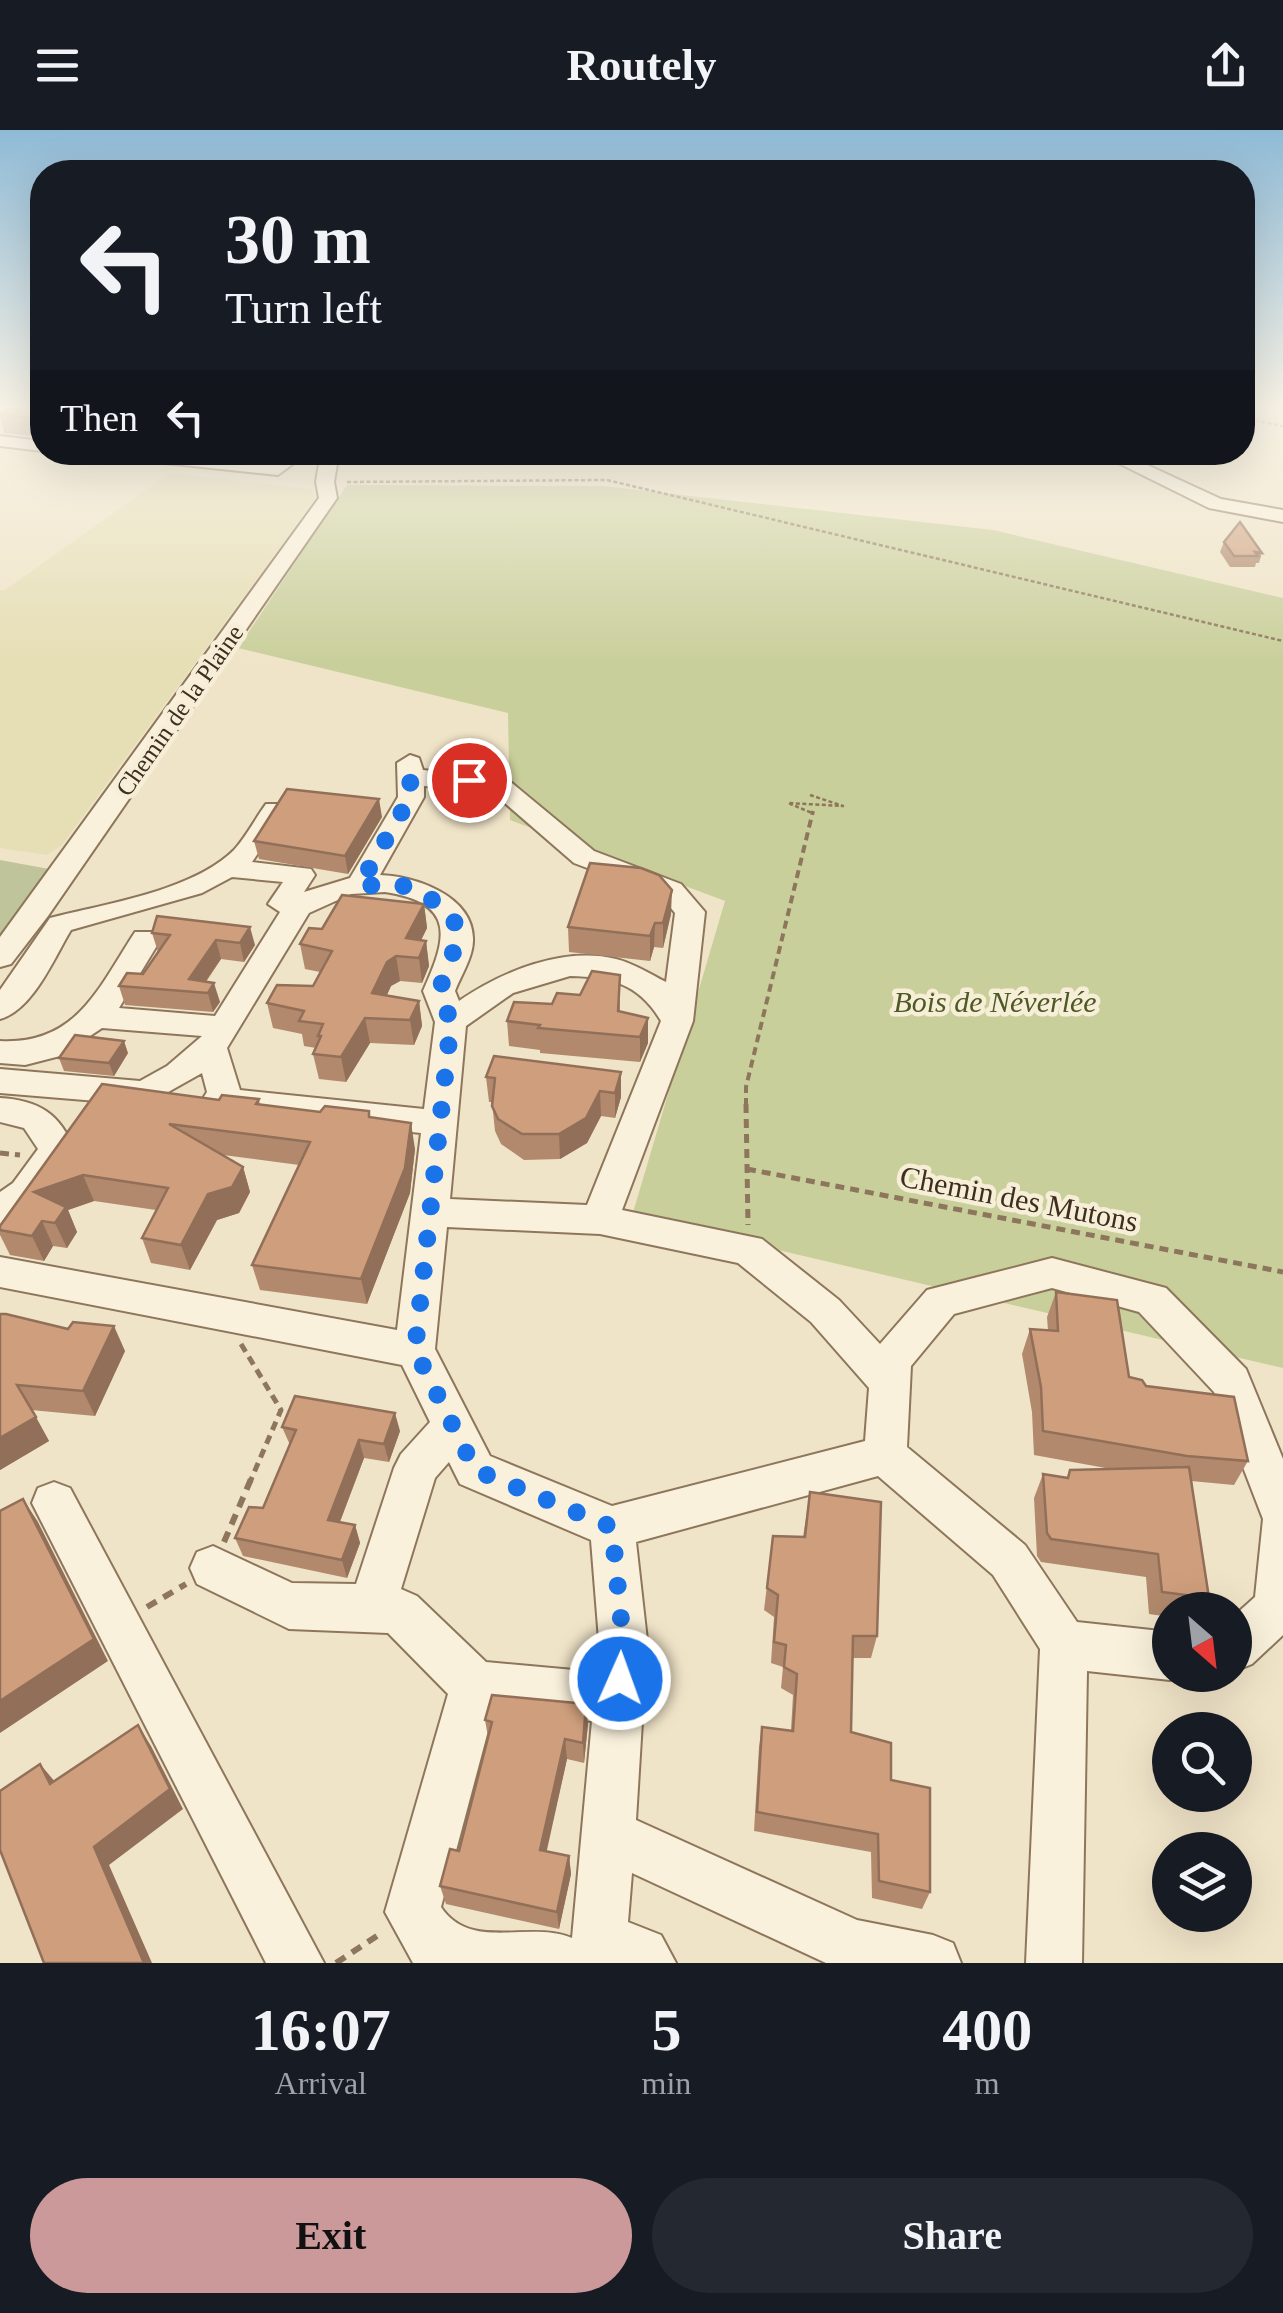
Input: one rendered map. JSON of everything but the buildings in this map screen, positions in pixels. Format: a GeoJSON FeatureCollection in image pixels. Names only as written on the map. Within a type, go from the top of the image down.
{"type":"FeatureCollection","features":[{"type":"Feature","properties":{"kind":"street","name":"Chemin de la Plaine"},"geometry":{"type":"LineString","coordinates":[[0,957],[38,910],[328,498],[325,493]]}},
{"type":"Feature","properties":{"kind":"street"},"geometry":{"type":"LineString","coordinates":[[1191,493],[1216,504],[1283,516]]}},
{"type":"Feature","properties":{"kind":"street"},"geometry":{"type":"LineString","coordinates":[[359,886],[411,796],[410,770],[498,784],[528,814],[584,857],[671,890],[690,912],[677,1021],[600,1220]]}},
{"type":"Feature","properties":{"kind":"street"},"geometry":{"type":"LineString","coordinates":[[0,1008],[19,989],[60,924],[192,887],[228,868],[244,855],[275,810]]}},
{"type":"Feature","properties":{"kind":"street"},"geometry":{"type":"LineString","coordinates":[[228,868],[301,875],[282,904],[298,907]]}},
{"type":"Feature","properties":{"kind":"street"},"geometry":{"type":"LineString","coordinates":[[145,1093],[179,1074],[217,1038],[298,907],[318,894],[359,886],[397,884],[423,892],[453,918],[459,936],[439,991],[451,1022],[415,1350],[475,1470],[612,1527],[885,1455]]}},
{"type":"Feature","properties":{"kind":"street"},"geometry":{"type":"LineString","coordinates":[[0,1052],[25,1056],[68,1039],[96,1016],[128,974],[146,939]]}},
{"type":"Feature","properties":{"kind":"street"},"geometry":{"type":"LineString","coordinates":[[453,954],[486,971],[536,976]]}},
{"type":"Feature","properties":{"kind":"street"},"geometry":{"type":"LineString","coordinates":[[451,1022],[502,986],[569,966],[611,967],[660,991],[677,1021]]}},
{"type":"Feature","properties":{"kind":"street"},"geometry":{"type":"LineString","coordinates":[[96,1016],[217,1038]]}},
{"type":"Feature","properties":{"kind":"street"},"geometry":{"type":"LineString","coordinates":[[217,1038],[226,1101]]}},
{"type":"Feature","properties":{"kind":"street"},"geometry":{"type":"LineString","coordinates":[[0,1081],[442,1123]]}},
{"type":"Feature","properties":{"kind":"street"},"geometry":{"type":"LineString","coordinates":[[0,1212],[26,1193],[103,1090]]}},
{"type":"Feature","properties":{"kind":"street"},"geometry":{"type":"LineString","coordinates":[[0,1110],[31,1114],[50,1130],[56,1150]]}},
{"type":"Feature","properties":{"kind":"street"},"geometry":{"type":"LineString","coordinates":[[431,1212],[600,1220],[748,1250],[825,1311],[890,1382]]}},
{"type":"Feature","properties":{"kind":"street"},"geometry":{"type":"LineString","coordinates":[[0,1272],[415,1350]]}},
{"type":"Feature","properties":{"kind":"street"},"geometry":{"type":"LineString","coordinates":[[885,1455],[891,1361],[941,1302],[1052,1273],[1152,1299],[1231,1382],[1283,1514]]}},
{"type":"Feature","properties":{"kind":"street"},"geometry":{"type":"LineString","coordinates":[[372,1607],[416,1468],[453,1426]]}},
{"type":"Feature","properties":{"kind":"street"},"geometry":{"type":"LineString","coordinates":[[885,1455],[1009,1560],[1064,1644],[1054,1963]]}},
{"type":"Feature","properties":{"kind":"street"},"geometry":{"type":"LineString","coordinates":[[54,1503],[296,1963]]}},
{"type":"Feature","properties":{"kind":"street"},"geometry":{"type":"LineString","coordinates":[[1252,1632],[1278,1608],[1283,1524]]}},
{"type":"Feature","properties":{"kind":"street"},"geometry":{"type":"LineString","coordinates":[[475,1686],[412,1912],[434,1946],[476,1960],[603,1957],[623,1640],[612,1527]]}},
{"type":"Feature","properties":{"kind":"street"},"geometry":{"type":"LineString","coordinates":[[213,1568],[288,1606],[372,1607],[400,1612],[475,1686],[601,1697]]}},
{"type":"Feature","properties":{"kind":"street"},"geometry":{"type":"LineString","coordinates":[[1064,1644],[1152,1654]]}},
{"type":"Feature","properties":{"kind":"street"},"geometry":{"type":"LineString","coordinates":[[610,1835],[854,1947],[933,1963]]}},
{"type":"Feature","properties":{"kind":"path"},"geometry":{"type":"LineString","coordinates":[[660,493],[1283,641]]}},
{"type":"Feature","properties":{"kind":"path"},"geometry":{"type":"LineString","coordinates":[[748,1250],[746,1087],[813,811],[788,803],[842,806],[810,794]]}},
{"type":"Feature","properties":{"kind":"path","name":"Chemin des Mutons"},"geometry":{"type":"LineString","coordinates":[[748,1169],[1283,1272]]}},
{"type":"Feature","properties":{"kind":"path"},"geometry":{"type":"LineString","coordinates":[[117,1624],[213,1568],[281,1410],[224,1317]]}},
{"type":"Feature","properties":{"kind":"path"},"geometry":{"type":"LineString","coordinates":[[336,1963],[412,1912]]}},
{"type":"Feature","properties":{"kind":"shaded area"},"geometry":{"type":"Polygon","coordinates":[[[142,493],[313,493],[315,499],[62,845],[47,855],[0,848],[0,590],[142,493]]]}},
{"type":"Feature","properties":{"kind":"green space","name":"Bois de Néverlée"},"geometry":{"type":"Polygon","coordinates":[[[342,493],[661,493],[993,530],[1283,598],[1283,1368],[632,1216],[725,901],[510,820],[508,713],[238,648],[342,493]]]}},
{"type":"Feature","properties":{"kind":"green space"},"geometry":{"type":"Polygon","coordinates":[[[0,860],[60,871],[0,946],[0,860]]]}},
{"type":"Feature","properties":{"kind":"route"},"geometry":{"type":"LineString","coordinates":[[469,780],[410,777],[411,796],[359,886],[397,884],[423,892],[453,918],[459,936],[439,991],[451,1022],[415,1350],[475,1470],[612,1527],[623,1640],[620,1679]]}}]}
